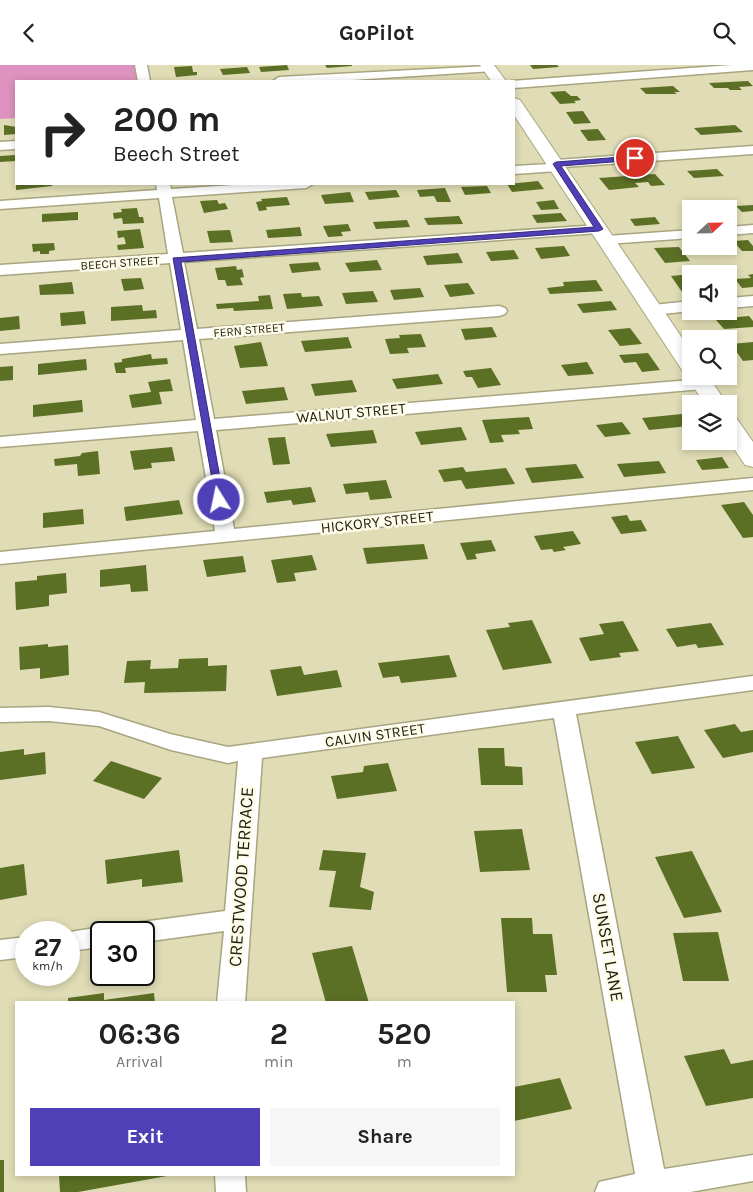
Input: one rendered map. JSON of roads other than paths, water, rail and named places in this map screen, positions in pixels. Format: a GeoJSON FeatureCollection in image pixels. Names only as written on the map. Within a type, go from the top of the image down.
{"type":"FeatureCollection","features":[{"type":"Feature","properties":{"kind":"main road"},"geometry":{"type":"LineString","coordinates":[[488,67],[497,80]]}},
{"type":"Feature","properties":{"kind":"main road"},"geometry":{"type":"LineString","coordinates":[[516,110],[557,165],[682,353]]}},
{"type":"Feature","properties":{"kind":"main road"},"geometry":{"type":"LineString","coordinates":[[737,436],[753,460]]}},
{"type":"Feature","properties":{"kind":"street"},"geometry":{"type":"LineString","coordinates":[[142,65],[144,80]]}},
{"type":"Feature","properties":{"kind":"street"},"geometry":{"type":"LineString","coordinates":[[294,80],[488,67]]}},
{"type":"Feature","properties":{"kind":"street"},"geometry":{"type":"LineString","coordinates":[[515,84],[753,67]]}},
{"type":"Feature","properties":{"kind":"street"},"geometry":{"type":"LineString","coordinates":[[0,146],[15,145]]}},
{"type":"Feature","properties":{"kind":"street"},"geometry":{"type":"LineString","coordinates":[[515,170],[753,150]]}},
{"type":"Feature","properties":{"kind":"street"},"geometry":{"type":"LineString","coordinates":[[0,205],[164,189],[278,185]]}},
{"type":"Feature","properties":{"kind":"street"},"geometry":{"type":"LineString","coordinates":[[164,189],[226,537]]}},
{"type":"Feature","properties":{"kind":"street"},"geometry":{"type":"LineString","coordinates":[[738,230],[753,229]]}},
{"type":"Feature","properties":{"kind":"street","name":"BEECH STREET"},"geometry":{"type":"LineString","coordinates":[[0,271],[603,235],[682,234]]}},
{"type":"Feature","properties":{"kind":"street"},"geometry":{"type":"LineString","coordinates":[[737,302],[753,301]]}},
{"type":"Feature","properties":{"kind":"street"},"geometry":{"type":"LineString","coordinates":[[653,309],[682,307]]}},
{"type":"Feature","properties":{"kind":"street","name":"FERN STREET"},"geometry":{"type":"LineString","coordinates":[[0,349],[499,311]]}},
{"type":"Feature","properties":{"kind":"street","name":"WALNUT STREET"},"geometry":{"type":"LineString","coordinates":[[0,442],[206,425],[682,377]]}},
{"type":"Feature","properties":{"kind":"street","name":"HICKORY STREET"},"geometry":{"type":"LineString","coordinates":[[0,558],[753,484]]}},
{"type":"Feature","properties":{"kind":"street","name":"CALVIN STREET"},"geometry":{"type":"LineString","coordinates":[[0,715],[28,713],[100,719],[154,737],[228,755],[753,683]]}},
{"type":"Feature","properties":{"kind":"street","name":"SUNSET LANE"},"geometry":{"type":"LineString","coordinates":[[564,709],[652,1185]]}},
{"type":"Feature","properties":{"kind":"street","name":"CRESTWOOD TERRACE"},"geometry":{"type":"LineString","coordinates":[[231,1001],[251,752]]}},
{"type":"Feature","properties":{"kind":"street"},"geometry":{"type":"LineString","coordinates":[[155,930],[237,919]]}},
{"type":"Feature","properties":{"kind":"street"},"geometry":{"type":"LineString","coordinates":[[0,951],[15,949]]}},
{"type":"Feature","properties":{"kind":"street"},"geometry":{"type":"LineString","coordinates":[[610,1192],[753,1168]]}},
{"type":"Feature","properties":{"kind":"street"},"geometry":{"type":"LineString","coordinates":[[230,1176],[231,1192]]}}]}
